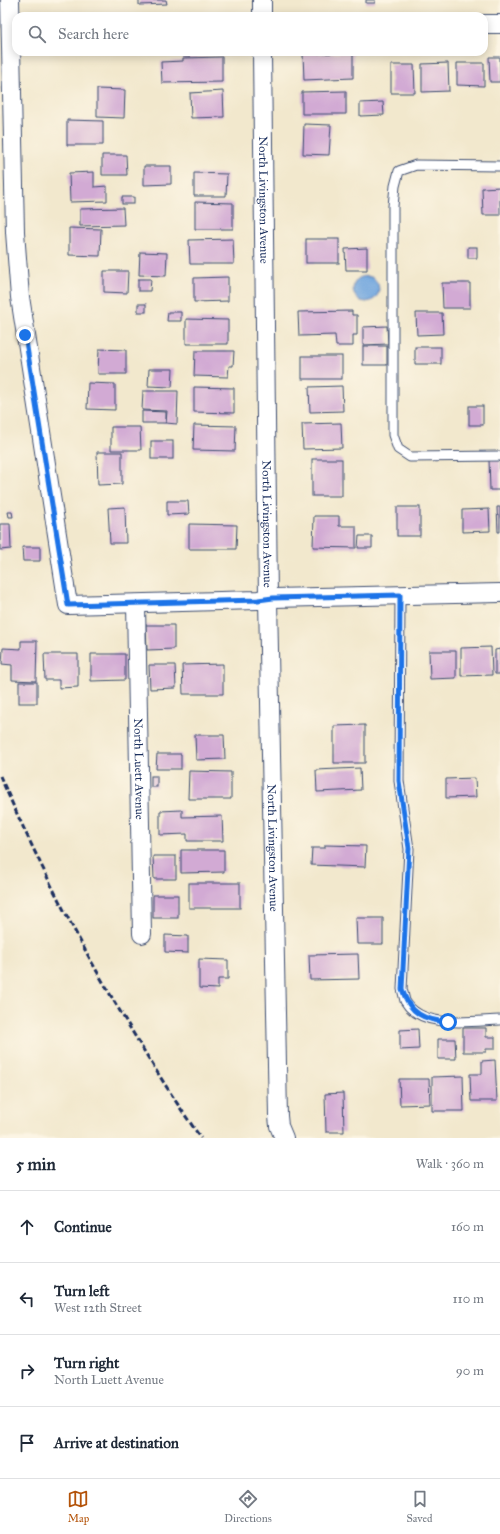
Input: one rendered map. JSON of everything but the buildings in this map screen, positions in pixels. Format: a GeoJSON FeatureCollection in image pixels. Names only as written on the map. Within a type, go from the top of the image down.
{"type":"FeatureCollection","features":[{"type":"Feature","properties":{"kind":"street"},"geometry":{"type":"LineString","coordinates":[[10,0],[12,23]]}},
{"type":"Feature","properties":{"kind":"street"},"geometry":{"type":"LineString","coordinates":[[262,0],[262,12]]}},
{"type":"Feature","properties":{"kind":"street"},"geometry":{"type":"LineString","coordinates":[[488,24],[500,24]]}},
{"type":"Feature","properties":{"kind":"street"},"geometry":{"type":"LineString","coordinates":[[13,56],[15,232],[20,297],[68,605],[500,593]]}},
{"type":"Feature","properties":{"kind":"street","name":"North Livingston Avenue"},"geometry":{"type":"LineString","coordinates":[[262,56],[268,599],[278,1116],[284,1138]]}},
{"type":"Feature","properties":{"kind":"street","name":"North Luett Avenue"},"geometry":{"type":"LineString","coordinates":[[136,604],[142,934]]}},
{"type":"Feature","properties":{"kind":"lane"},"geometry":{"type":"LineString","coordinates":[[500,166],[416,165],[399,171],[395,186],[393,206],[393,435],[398,449],[410,457],[500,456]]}},
{"type":"Feature","properties":{"kind":"lane"},"geometry":{"type":"LineString","coordinates":[[400,595],[399,781],[409,848],[402,989],[406,1001],[416,1012],[430,1020],[448,1022],[500,1020]]}},
{"type":"Feature","properties":{"kind":"water"},"geometry":{"type":"Polygon","coordinates":[[[366,276],[375,280],[379,289],[375,298],[366,302],[357,298],[353,289],[357,280],[366,276]]]}},
{"type":"Feature","properties":{"kind":"railway"},"geometry":{"type":"LineString","coordinates":[[0,776],[45,872],[111,996],[155,1069],[201,1138]]}},
{"type":"Feature","properties":{"kind":"route"},"geometry":{"type":"LineString","coordinates":[[25,335],[68,605],[400,595],[399,781],[409,848],[402,989],[406,1001],[416,1012],[430,1020],[448,1022]]}}]}
